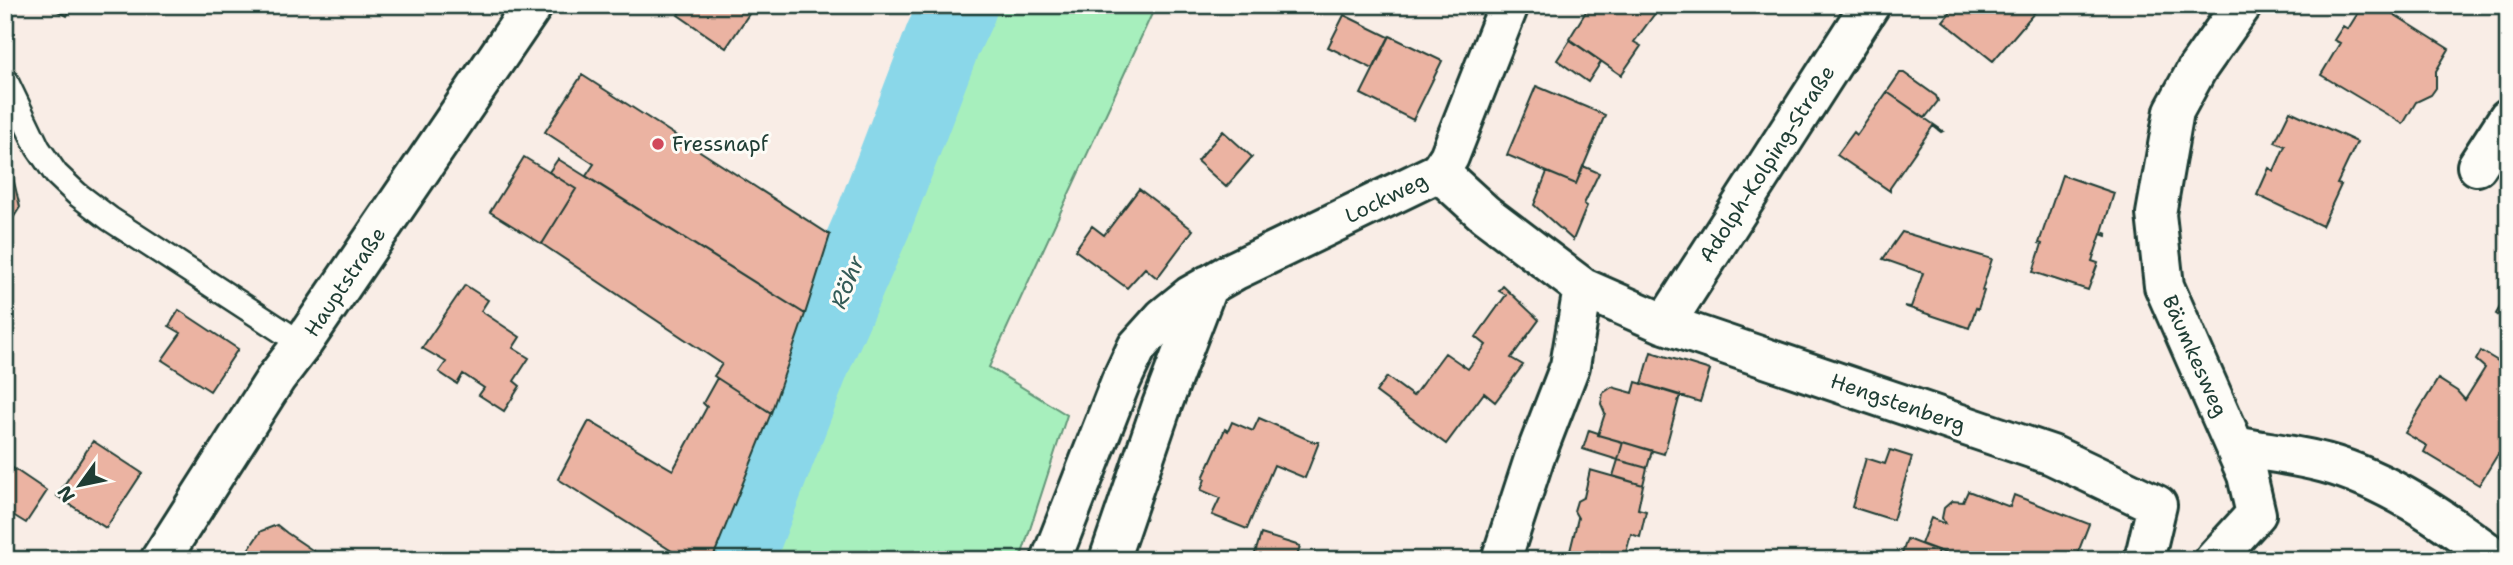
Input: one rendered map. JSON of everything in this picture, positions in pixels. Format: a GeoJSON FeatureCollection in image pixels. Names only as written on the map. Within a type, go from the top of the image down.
{"type":"FeatureCollection","features":[{"type":"Feature","properties":{"kind":"street","name":"Hauptstraße"},"geometry":{"type":"LineString","coordinates":[[160,560],[268,389],[302,344],[533,5]]}},
{"type":"Feature","properties":{"kind":"street","name":"Lockweg"},"geometry":{"type":"LineString","coordinates":[[1051,560],[1121,381],[1137,347],[1164,317],[1189,296],[1439,172],[1449,157],[1509,5]]}},
{"type":"Feature","properties":{"kind":"street","name":"Adolph-Kolping-Straße"},"geometry":{"type":"LineString","coordinates":[[1665,324],[1870,5]]}},
{"type":"Feature","properties":{"kind":"street","name":"Bäumkesweg"},"geometry":{"type":"LineString","coordinates":[[2242,5],[2197,69],[2174,111],[2155,214],[2165,286],[2247,475],[2256,514],[2248,560]]}},
{"type":"Feature","properties":{"kind":"street"},"geometry":{"type":"LineString","coordinates":[[2477,166],[2508,118]]}},
{"type":"Feature","properties":{"kind":"street","name":"Hengstenberg"},"geometry":{"type":"LineString","coordinates":[[1439,172],[1485,215],[1584,288],[1665,324],[2052,455],[2157,505],[2144,560]]}},
{"type":"Feature","properties":{"kind":"street"},"geometry":{"type":"LineString","coordinates":[[1109,560],[1162,405],[1208,285]]}},
{"type":"Feature","properties":{"kind":"street"},"geometry":{"type":"LineString","coordinates":[[1501,560],[1534,459],[1570,366],[1584,288]]}},
{"type":"Feature","properties":{"kind":"street"},"geometry":{"type":"LineString","coordinates":[[2235,446],[2323,462],[2365,476],[2469,538],[2498,560]]}},
{"type":"Feature","properties":{"kind":"street"},"geometry":{"type":"LineString","coordinates":[[2214,560],[2256,514]]}},
{"type":"Feature","properties":{"kind":"lane"},"geometry":{"type":"LineString","coordinates":[[5,79],[38,148],[57,174],[77,194],[110,219],[302,344]]}},
{"type":"Feature","properties":{"kind":"green space"},"geometry":{"type":"Polygon","coordinates":[[[951,5],[1156,5],[989,367],[1067,415],[1020,560],[750,560],[797,441],[875,191],[951,5]]]}},
{"type":"Feature","properties":{"kind":"building"},"geometry":{"type":"Polygon","coordinates":[[[46,5],[73,5],[67,16],[46,5]]]}},
{"type":"Feature","properties":{"kind":"building"},"geometry":{"type":"Polygon","coordinates":[[[685,5],[755,5],[726,48],[678,15],[685,5]]]}},
{"type":"Feature","properties":{"kind":"building"},"geometry":{"type":"Polygon","coordinates":[[[1590,5],[1660,5],[1656,10],[1662,16],[1656,12],[1634,42],[1641,46],[1621,75],[1569,39],[1590,5]]]}},
{"type":"Feature","properties":{"kind":"building"},"geometry":{"type":"Polygon","coordinates":[[[1956,5],[2041,5],[1993,61],[1943,21],[1956,5]]]}},
{"type":"Feature","properties":{"kind":"building"},"geometry":{"type":"Polygon","coordinates":[[[2363,5],[2379,5],[2449,49],[2436,71],[2436,88],[2431,95],[2416,102],[2403,124],[2321,75],[2340,43],[2334,40],[2343,26],[2348,29],[2363,5]]]}},
{"type":"Feature","properties":{"kind":"building"},"geometry":{"type":"Polygon","coordinates":[[[1344,15],[1389,37],[1373,69],[1328,47],[1344,15]]]}},
{"type":"Feature","properties":{"kind":"building"},"geometry":{"type":"Polygon","coordinates":[[[1390,36],[1442,61],[1413,120],[1361,94],[1390,36]]]}},
{"type":"Feature","properties":{"kind":"building"},"geometry":{"type":"Polygon","coordinates":[[[1570,40],[1601,62],[1588,82],[1557,60],[1570,40]]]}},
{"type":"Feature","properties":{"kind":"building"},"geometry":{"type":"Polygon","coordinates":[[[1900,73],[1904,73],[1936,96],[1938,101],[1925,118],[1887,92],[1900,73]]]}},
{"type":"Feature","properties":{"kind":"building"},"geometry":{"type":"Polygon","coordinates":[[[582,75],[830,235],[805,314],[586,176],[594,164],[545,132],[582,75]]]}},
{"type":"Feature","properties":{"kind":"building"},"geometry":{"type":"Polygon","coordinates":[[[1536,86],[1605,115],[1576,184],[1507,155],[1536,86]]]}},
{"type":"Feature","properties":{"kind":"building"},"geometry":{"type":"Polygon","coordinates":[[[1887,92],[1943,131],[1933,126],[1890,191],[1837,155],[1854,132],[1857,135],[1887,92]]]}},
{"type":"Feature","properties":{"kind":"building"},"geometry":{"type":"Polygon","coordinates":[[[2290,111],[2357,142],[2337,184],[2341,185],[2322,226],[2257,195],[2269,168],[2274,171],[2285,146],[2275,142],[2290,111]]]}},
{"type":"Feature","properties":{"kind":"building"},"geometry":{"type":"Polygon","coordinates":[[[1223,131],[1252,157],[1226,187],[1197,161],[1223,131]]]}},
{"type":"Feature","properties":{"kind":"building"},"geometry":{"type":"Polygon","coordinates":[[[5,144],[20,207],[5,231],[5,144]]]}},
{"type":"Feature","properties":{"kind":"building"},"geometry":{"type":"Polygon","coordinates":[[[524,157],[576,189],[542,244],[490,212],[524,157]]]}},
{"type":"Feature","properties":{"kind":"building"},"geometry":{"type":"Polygon","coordinates":[[[558,159],[805,314],[771,413],[714,376],[722,364],[542,244],[576,189],[549,172],[558,159]]]}},
{"type":"Feature","properties":{"kind":"building"},"geometry":{"type":"Polygon","coordinates":[[[1583,166],[1599,173],[1584,204],[1587,206],[1573,240],[1534,205],[1547,172],[1576,184],[1583,166]]]}},
{"type":"Feature","properties":{"kind":"building"},"geometry":{"type":"Polygon","coordinates":[[[2062,175],[2114,193],[2102,232],[2107,234],[2101,234],[2092,261],[2098,263],[2088,290],[2033,272],[2042,244],[2039,243],[2062,175]]]}},
{"type":"Feature","properties":{"kind":"building"},"geometry":{"type":"Polygon","coordinates":[[[1139,189],[1193,230],[1157,278],[1145,268],[1127,288],[1075,250],[1092,226],[1104,235],[1139,189]]]}},
{"type":"Feature","properties":{"kind":"building"},"geometry":{"type":"Polygon","coordinates":[[[1902,232],[1992,259],[1978,309],[1976,308],[1969,328],[1904,306],[1911,307],[1923,273],[1883,259],[1902,232]]]}},
{"type":"Feature","properties":{"kind":"building"},"geometry":{"type":"Polygon","coordinates":[[[465,285],[488,300],[481,311],[520,337],[513,348],[529,358],[514,381],[520,386],[504,411],[479,395],[484,388],[463,374],[457,384],[439,372],[446,362],[422,348],[465,285]]]}},
{"type":"Feature","properties":{"kind":"building"},"geometry":{"type":"Polygon","coordinates":[[[1503,286],[1539,320],[1511,358],[1523,365],[1495,402],[1484,393],[1446,444],[1376,392],[1387,377],[1413,396],[1445,353],[1468,369],[1486,345],[1476,337],[1506,295],[1499,291],[1503,286]]]}},
{"type":"Feature","properties":{"kind":"building"},"geometry":{"type":"Polygon","coordinates":[[[2508,293],[2508,321],[2496,314],[2508,293]]]}},
{"type":"Feature","properties":{"kind":"building"},"geometry":{"type":"Polygon","coordinates":[[[179,310],[238,349],[210,391],[162,360],[181,333],[169,326],[179,310]]]}},
{"type":"Feature","properties":{"kind":"building"},"geometry":{"type":"Polygon","coordinates":[[[2481,351],[2508,367],[2508,460],[2498,454],[2479,485],[2424,452],[2427,446],[2405,433],[2438,379],[2457,391],[2465,400],[2485,368],[2476,360],[2481,351]]]}},
{"type":"Feature","properties":{"kind":"building"},"geometry":{"type":"Polygon","coordinates":[[[1651,352],[1710,370],[1700,402],[1642,384],[1651,352]]]}},
{"type":"Feature","properties":{"kind":"building"},"geometry":{"type":"Polygon","coordinates":[[[717,378],[771,413],[712,560],[686,560],[558,479],[589,421],[673,470],[707,407],[703,403],[717,378]]]}},
{"type":"Feature","properties":{"kind":"building"},"geometry":{"type":"Polygon","coordinates":[[[1636,382],[1680,395],[1664,454],[1598,435],[1605,413],[1601,404],[1603,393],[1612,387],[1633,393],[1636,382]]]}},
{"type":"Feature","properties":{"kind":"building"},"geometry":{"type":"Polygon","coordinates":[[[1259,418],[1319,442],[1305,478],[1274,465],[1247,529],[1212,515],[1220,498],[1201,490],[1205,479],[1203,478],[1225,429],[1228,431],[1232,422],[1253,431],[1259,418]]]}},
{"type":"Feature","properties":{"kind":"building"},"geometry":{"type":"Polygon","coordinates":[[[1589,430],[1623,442],[1618,460],[1583,449],[1589,430]]]}},
{"type":"Feature","properties":{"kind":"building"},"geometry":{"type":"Polygon","coordinates":[[[93,441],[142,473],[106,528],[57,496],[93,441]]]}},
{"type":"Feature","properties":{"kind":"building"},"geometry":{"type":"Polygon","coordinates":[[[1623,442],[1652,451],[1647,468],[1618,460],[1623,442]]]}},
{"type":"Feature","properties":{"kind":"building"},"geometry":{"type":"Polygon","coordinates":[[[1890,450],[1912,457],[1893,520],[1852,507],[1866,458],[1885,464],[1890,450]]]}},
{"type":"Feature","properties":{"kind":"building"},"geometry":{"type":"Polygon","coordinates":[[[1618,460],[1647,468],[1643,485],[1613,476],[1618,460]]]}},
{"type":"Feature","properties":{"kind":"building"},"geometry":{"type":"Polygon","coordinates":[[[10,466],[47,491],[26,523],[5,510],[5,473],[10,466]]]}},
{"type":"Feature","properties":{"kind":"building"},"geometry":{"type":"Polygon","coordinates":[[[1590,470],[1643,485],[1638,509],[1646,511],[1640,537],[1631,534],[1624,560],[1603,560],[1570,551],[1578,518],[1574,511],[1577,501],[1584,497],[1590,470]]]}},
{"type":"Feature","properties":{"kind":"building"},"geometry":{"type":"Polygon","coordinates":[[[1968,491],[2010,507],[2014,495],[2089,524],[2075,560],[1964,560],[1921,544],[1931,518],[1945,524],[1942,518],[1944,508],[1952,501],[1963,502],[1968,491]]]}},
{"type":"Feature","properties":{"kind":"building"},"geometry":{"type":"Polygon","coordinates":[[[277,525],[327,560],[241,560],[261,531],[277,525]]]}},
{"type":"Feature","properties":{"kind":"building"},"geometry":{"type":"Polygon","coordinates":[[[1261,534],[1300,546],[1296,560],[1253,560],[1261,534]]]}},
{"type":"Feature","properties":{"kind":"building"},"geometry":{"type":"Polygon","coordinates":[[[1907,539],[1938,551],[1935,560],[1900,560],[1907,539]]]}},
{"type":"Feature","properties":{"kind":"waterway","name":"Röhr"},"geometry":{"type":"LineString","coordinates":[[735,560],[814,356],[873,222],[943,39],[959,5]]}},
{"type":"Feature","properties":{"kind":"place","name":"Fressnapf"},"geometry":{"type":"Point","coordinates":[658,144]}}]}
